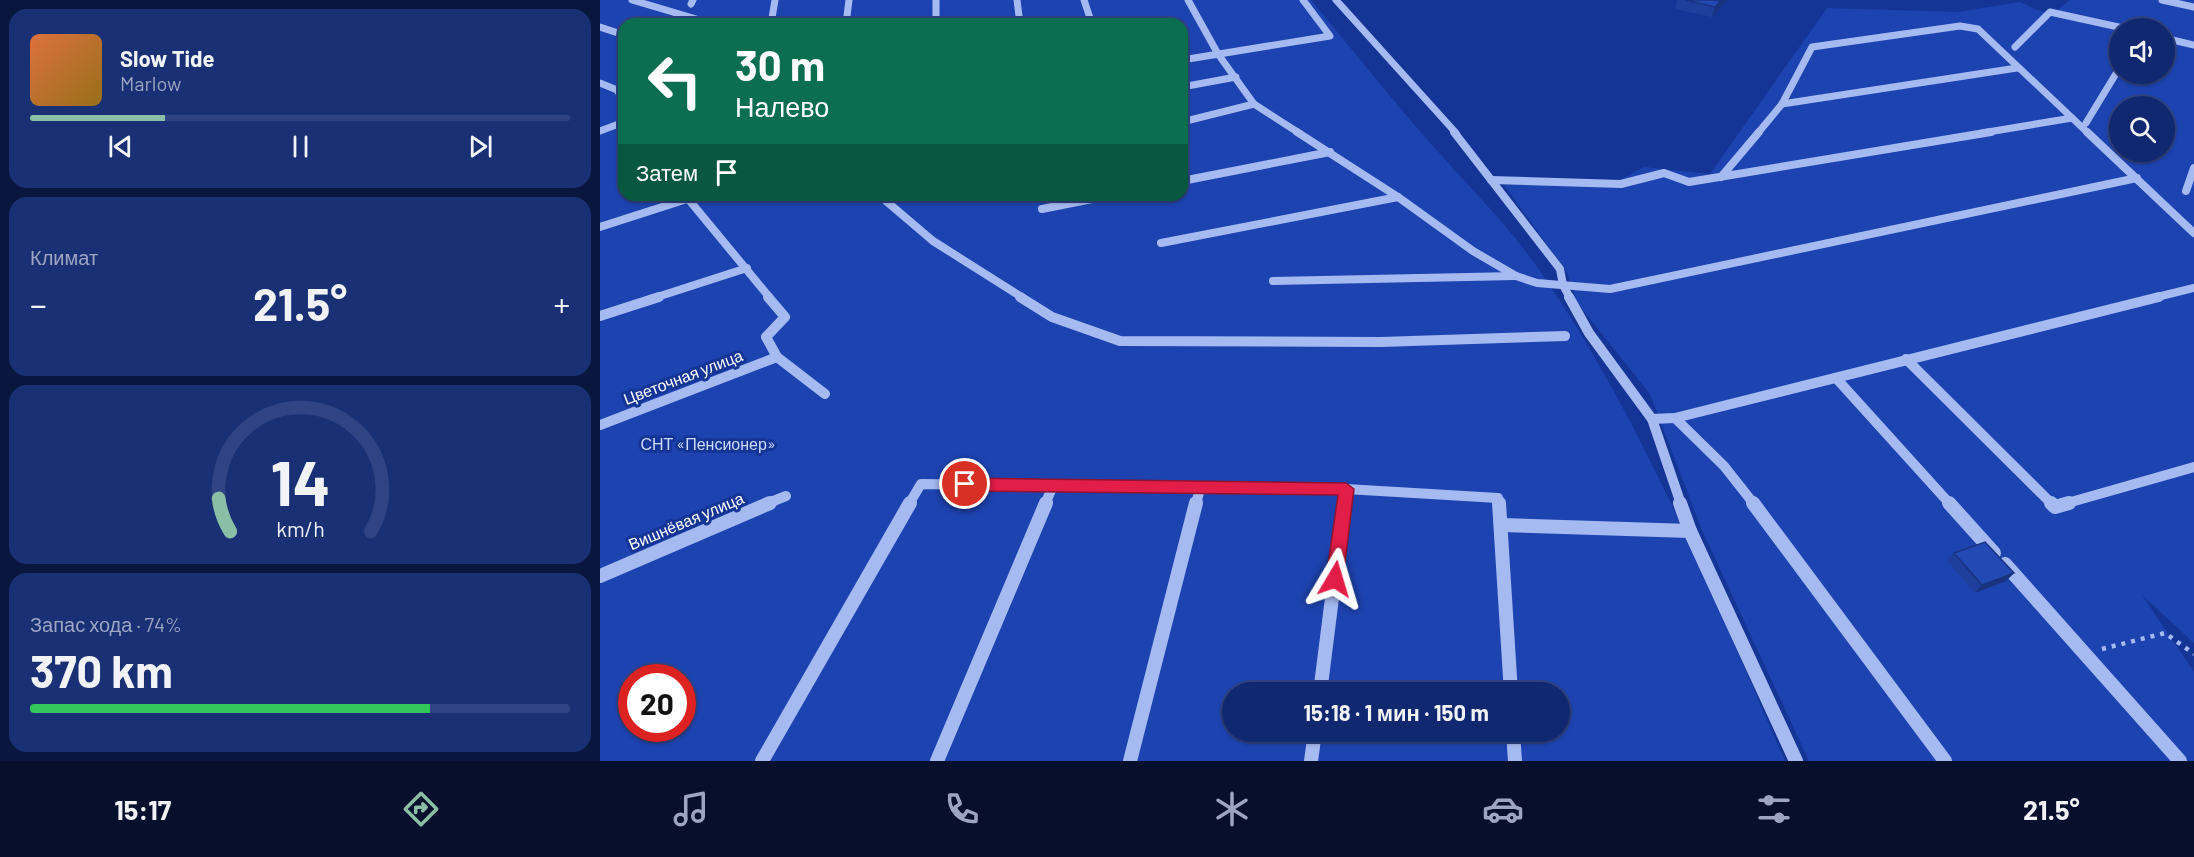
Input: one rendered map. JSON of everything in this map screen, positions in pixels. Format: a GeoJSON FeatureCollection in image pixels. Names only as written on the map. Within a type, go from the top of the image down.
{"type":"FeatureCollection","features":[{"type":"Feature","properties":{"kind":"street"},"geometry":{"type":"LineString","coordinates":[[632,0],[693,18]]}},
{"type":"Feature","properties":{"kind":"street"},"geometry":{"type":"LineString","coordinates":[[772,18],[776,0]]}},
{"type":"Feature","properties":{"kind":"street"},"geometry":{"type":"LineString","coordinates":[[847,18],[849,0]]}},
{"type":"Feature","properties":{"kind":"street"},"geometry":{"type":"LineString","coordinates":[[936,0],[936,18]]}},
{"type":"Feature","properties":{"kind":"street"},"geometry":{"type":"LineString","coordinates":[[1017,0],[1019,18]]}},
{"type":"Feature","properties":{"kind":"street"},"geometry":{"type":"LineString","coordinates":[[1084,0],[1090,18]]}},
{"type":"Feature","properties":{"kind":"street"},"geometry":{"type":"LineString","coordinates":[[1188,0],[1218,54],[1224,59],[1254,104],[1398,197],[1473,251],[1516,276],[1537,283],[1610,289],[2137,178]]}},
{"type":"Feature","properties":{"kind":"street"},"geometry":{"type":"LineString","coordinates":[[1188,59],[1330,36],[1303,0]]}},
{"type":"Feature","properties":{"kind":"street"},"geometry":{"type":"LineString","coordinates":[[1336,0],[1444,118],[1560,269],[1563,285],[1589,333],[1652,419],[1690,531],[1796,761]]}},
{"type":"Feature","properties":{"kind":"street"},"geometry":{"type":"LineString","coordinates":[[2162,0],[2194,7]]}},
{"type":"Feature","properties":{"kind":"street"},"geometry":{"type":"LineString","coordinates":[[2015,47],[2050,12],[2109,25]]}},
{"type":"Feature","properties":{"kind":"street"},"geometry":{"type":"LineString","coordinates":[[1720,177],[1782,104],[1812,47],[1960,26],[1978,29],[2194,233]]}},
{"type":"Feature","properties":{"kind":"street"},"geometry":{"type":"LineString","coordinates":[[600,27],[618,33]]}},
{"type":"Feature","properties":{"kind":"street"},"geometry":{"type":"LineString","coordinates":[[2175,41],[2194,45]]}},
{"type":"Feature","properties":{"kind":"street"},"geometry":{"type":"LineString","coordinates":[[1782,104],[2017,68]]}},
{"type":"Feature","properties":{"kind":"street"},"geometry":{"type":"LineString","coordinates":[[1188,86],[1236,77]]}},
{"type":"Feature","properties":{"kind":"street"},"geometry":{"type":"LineString","coordinates":[[600,83],[618,88]]}},
{"type":"Feature","properties":{"kind":"street"},"geometry":{"type":"LineString","coordinates":[[2086,123],[2110,84]]}},
{"type":"Feature","properties":{"kind":"street"},"geometry":{"type":"LineString","coordinates":[[1188,120],[1254,104]]}},
{"type":"Feature","properties":{"kind":"street"},"geometry":{"type":"LineString","coordinates":[[1491,180],[1621,184],[1664,173],[1689,182],[2072,118]]}},
{"type":"Feature","properties":{"kind":"street"},"geometry":{"type":"LineString","coordinates":[[600,131],[618,124]]}},
{"type":"Feature","properties":{"kind":"street"},"geometry":{"type":"LineString","coordinates":[[1188,180],[1330,152]]}},
{"type":"Feature","properties":{"kind":"street"},"geometry":{"type":"LineString","coordinates":[[2186,191],[2194,168]]}},
{"type":"Feature","properties":{"kind":"street"},"geometry":{"type":"LineString","coordinates":[[1161,243],[1398,197]]}},
{"type":"Feature","properties":{"kind":"street"},"geometry":{"type":"LineString","coordinates":[[600,227],[675,201]]}},
{"type":"Feature","properties":{"kind":"street"},"geometry":{"type":"LineString","coordinates":[[689,201],[747,268],[785,317],[766,337],[777,357],[825,394]]}},
{"type":"Feature","properties":{"kind":"street"},"geometry":{"type":"LineString","coordinates":[[886,201],[933,241],[1052,317],[1120,341],[1381,342],[1506,340],[1565,336]]}},
{"type":"Feature","properties":{"kind":"street"},"geometry":{"type":"LineString","coordinates":[[1042,209],[1082,201]]}},
{"type":"Feature","properties":{"kind":"street"},"geometry":{"type":"LineString","coordinates":[[600,316],[747,268]]}},
{"type":"Feature","properties":{"kind":"street"},"geometry":{"type":"LineString","coordinates":[[1273,281],[1516,276]]}},
{"type":"Feature","properties":{"kind":"street"},"geometry":{"type":"LineString","coordinates":[[1652,419],[1675,418],[2194,288]]}},
{"type":"Feature","properties":{"kind":"street","name":"Цветочная улица"},"geometry":{"type":"LineString","coordinates":[[600,425],[777,357]]}},
{"type":"Feature","properties":{"kind":"street"},"geometry":{"type":"LineString","coordinates":[[1906,359],[2055,507],[2194,467]]}},
{"type":"Feature","properties":{"kind":"street"},"geometry":{"type":"LineString","coordinates":[[1836,378],[2086,653],[2180,761]]}},
{"type":"Feature","properties":{"kind":"street"},"geometry":{"type":"LineString","coordinates":[[1675,418],[1724,466],[1797,559],[1945,761]]}},
{"type":"Feature","properties":{"kind":"street"},"geometry":{"type":"LineString","coordinates":[[762,761],[921,484],[1346,489],[1498,498],[1502,525],[1510,682]]}},
{"type":"Feature","properties":{"kind":"street"},"geometry":{"type":"LineString","coordinates":[[937,761],[1053,486]]}},
{"type":"Feature","properties":{"kind":"street"},"geometry":{"type":"LineString","coordinates":[[1130,761],[1200,489]]}},
{"type":"Feature","properties":{"kind":"street"},"geometry":{"type":"LineString","coordinates":[[1321,682],[1346,489]]}},
{"type":"Feature","properties":{"kind":"street","name":"Вишнёвая улица"},"geometry":{"type":"LineString","coordinates":[[600,576],[786,496]]}},
{"type":"Feature","properties":{"kind":"street"},"geometry":{"type":"LineString","coordinates":[[1502,525],[1690,531]]}},
{"type":"Feature","properties":{"kind":"street"},"geometry":{"type":"LineString","coordinates":[[1311,761],[1314,742]]}},
{"type":"Feature","properties":{"kind":"street"},"geometry":{"type":"LineString","coordinates":[[1514,742],[1515,761]]}},
{"type":"Feature","properties":{"kind":"path"},"geometry":{"type":"LineString","coordinates":[[2086,653],[2165,633],[2194,654]]}},
{"type":"Feature","properties":{"kind":"green space","name":"СНТ «Пенсионер»"},"geometry":{"type":"Polygon","coordinates":[[[600,0],[1311,0],[1417,128],[1517,240],[1542,274],[1579,331],[1613,390],[1645,450],[1703,574],[1785,761],[600,761],[600,0]]]}},
{"type":"Feature","properties":{"kind":"green space"},"geometry":{"type":"Polygon","coordinates":[[[2070,0],[2194,0],[2194,42],[2175,38],[2175,18],[2109,18],[2109,23],[2056,11],[2070,0]]]}},
{"type":"Feature","properties":{"kind":"green space"},"geometry":{"type":"Polygon","coordinates":[[[2020,2],[2037,10],[2109,27],[2109,84],[2175,84],[2175,42],[2194,47],[2194,643],[2142,595],[2194,672],[2194,761],[1809,761],[1702,530],[1650,394],[1578,304],[1567,272],[1504,185],[1616,182],[1644,167],[1710,174],[1827,8],[1958,12],[2020,2]]]}},
{"type":"Feature","properties":{"kind":"building"},"geometry":{"type":"Polygon","coordinates":[[[1686,0],[1721,0],[1715,7],[1686,0]]]}},
{"type":"Feature","properties":{"kind":"building"},"geometry":{"type":"Polygon","coordinates":[[[1985,542],[2014,573],[1982,585],[1954,553],[1985,542]]]}},
{"type":"Feature","properties":{"kind":"route"},"geometry":{"type":"LineString","coordinates":[[965,484],[1200,489],[1346,489],[1335,579]]}}]}
